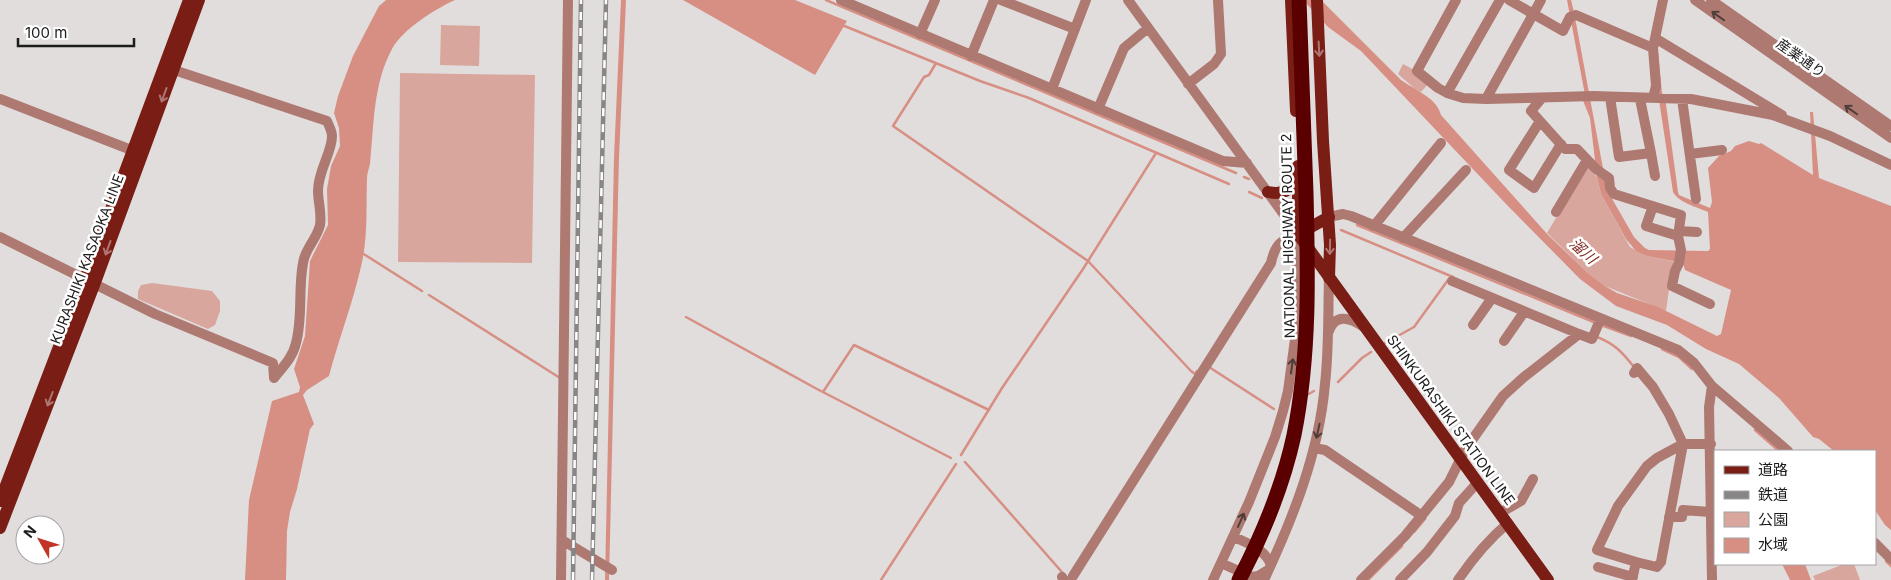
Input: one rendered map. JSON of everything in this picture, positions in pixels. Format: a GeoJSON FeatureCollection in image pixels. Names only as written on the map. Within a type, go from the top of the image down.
{"type":"FeatureCollection","features":[{"type":"Feature","properties":{"kind":"highway","name":"NATIONAL HIGHWAY ROUTE 2"},"geometry":{"type":"LineString","coordinates":[[1239,580],[1272,507],[1285,469],[1294,435],[1303,380],[1308,318],[1299,0]]}},
{"type":"Feature","properties":{"kind":"main road","name":"KURASHIKI KASAOKA LINE"},"geometry":{"type":"LineString","coordinates":[[169,67],[188,0]]}},
{"type":"Feature","properties":{"kind":"main road","name":"KURASHIKI KASAOKA LINE"},"geometry":{"type":"LineString","coordinates":[[0,528],[169,67],[199,0]]}},
{"type":"Feature","properties":{"kind":"main road"},"geometry":{"type":"LineString","coordinates":[[1291,0],[1298,178],[1298,234],[1329,217]]}},
{"type":"Feature","properties":{"kind":"main road"},"geometry":{"type":"LineString","coordinates":[[1316,0],[1323,145],[1329,217],[1329,278]]}},
{"type":"Feature","properties":{"kind":"main road"},"geometry":{"type":"LineString","coordinates":[[1297,145],[1323,145]]}},
{"type":"Feature","properties":{"kind":"main road"},"geometry":{"type":"LineString","coordinates":[[1268,192],[1284,192],[1294,185],[1298,178]]}},
{"type":"Feature","properties":{"kind":"main road","name":"SHINKURASHIKI STATION LINE"},"geometry":{"type":"LineString","coordinates":[[1298,234],[1548,580]]}},
{"type":"Feature","properties":{"kind":"main road","name":"KURASHIKI KASAOKA LINE"},"geometry":{"type":"LineString","coordinates":[[0,501],[90,282]]}},
{"type":"Feature","properties":{"kind":"street"},"geometry":{"type":"LineString","coordinates":[[561,580],[568,0]]}},
{"type":"Feature","properties":{"kind":"street"},"geometry":{"type":"LineString","coordinates":[[841,0],[1223,161],[1247,164]]}},
{"type":"Feature","properties":{"kind":"street"},"geometry":{"type":"LineString","coordinates":[[920,34],[935,0]]}},
{"type":"Feature","properties":{"kind":"street"},"geometry":{"type":"LineString","coordinates":[[971,56],[994,0]]}},
{"type":"Feature","properties":{"kind":"street"},"geometry":{"type":"LineString","coordinates":[[1001,0],[1075,29]]}},
{"type":"Feature","properties":{"kind":"street"},"geometry":{"type":"LineString","coordinates":[[1052,89],[1086,0]]}},
{"type":"Feature","properties":{"kind":"street"},"geometry":{"type":"LineString","coordinates":[[1128,0],[1298,234],[1296,332],[1288,391],[1275,437],[1234,537],[1213,580]]}},
{"type":"Feature","properties":{"kind":"street"},"geometry":{"type":"LineString","coordinates":[[1188,84],[1214,64],[1221,54],[1218,0]]}},
{"type":"Feature","properties":{"kind":"street"},"geometry":{"type":"LineString","coordinates":[[1456,0],[1417,71],[1447,93],[1463,98],[1486,99],[1541,99],[1587,96],[1682,99],[1773,115],[1830,136],[1891,165]]}},
{"type":"Feature","properties":{"kind":"street"},"geometry":{"type":"LineString","coordinates":[[1447,93],[1500,0]]}},
{"type":"Feature","properties":{"kind":"street"},"geometry":{"type":"LineString","coordinates":[[1509,0],[1563,31],[1573,16],[1652,48]]}},
{"type":"Feature","properties":{"kind":"street"},"geometry":{"type":"LineString","coordinates":[[1486,99],[1541,0]]}},
{"type":"Feature","properties":{"kind":"street"},"geometry":{"type":"LineString","coordinates":[[1653,98],[1656,86],[1652,48],[1663,0]]}},
{"type":"Feature","properties":{"kind":"street","name":"産業通り"},"geometry":{"type":"LineString","coordinates":[[1695,0],[1891,138]]}},
{"type":"Feature","properties":{"kind":"street","name":"産業通り"},"geometry":{"type":"LineString","coordinates":[[1711,0],[1891,126]]}},
{"type":"Feature","properties":{"kind":"street"},"geometry":{"type":"LineString","coordinates":[[1098,109],[1124,48],[1148,28]]}},
{"type":"Feature","properties":{"kind":"street"},"geometry":{"type":"LineString","coordinates":[[1655,38],[1793,122]]}},
{"type":"Feature","properties":{"kind":"street"},"geometry":{"type":"LineString","coordinates":[[0,237],[155,314],[273,363],[274,378],[289,360],[296,343],[300,316],[300,281],[303,261],[306,250],[319,226],[321,214],[318,190],[322,166],[330,148],[332,134],[327,121],[169,67]]}},
{"type":"Feature","properties":{"kind":"street"},"geometry":{"type":"LineString","coordinates":[[1610,97],[1619,157],[1650,153]]}},
{"type":"Feature","properties":{"kind":"street"},"geometry":{"type":"LineString","coordinates":[[0,99],[138,152]]}},
{"type":"Feature","properties":{"kind":"street"},"geometry":{"type":"LineString","coordinates":[[1541,99],[1531,111],[1565,149],[1577,149],[1596,170],[1609,178],[1610,188],[1614,194],[1681,215],[1678,234],[1681,250],[1672,286],[1710,304]]}},
{"type":"Feature","properties":{"kind":"street"},"geometry":{"type":"LineString","coordinates":[[1640,99],[1655,176]]}},
{"type":"Feature","properties":{"kind":"street"},"geometry":{"type":"LineString","coordinates":[[1682,99],[1696,199]]}},
{"type":"Feature","properties":{"kind":"street"},"geometry":{"type":"LineString","coordinates":[[1540,121],[1509,170],[1534,188],[1561,144]]}},
{"type":"Feature","properties":{"kind":"street"},"geometry":{"type":"LineString","coordinates":[[1374,226],[1441,143]]}},
{"type":"Feature","properties":{"kind":"street"},"geometry":{"type":"LineString","coordinates":[[1690,154],[1708,155],[1722,150]]}},
{"type":"Feature","properties":{"kind":"street"},"geometry":{"type":"LineString","coordinates":[[1556,212],[1587,160]]}},
{"type":"Feature","properties":{"kind":"street"},"geometry":{"type":"LineString","coordinates":[[1403,238],[1466,170]]}},
{"type":"Feature","properties":{"kind":"street"},"geometry":{"type":"LineString","coordinates":[[1652,206],[1646,226],[1678,234],[1697,232]]}},
{"type":"Feature","properties":{"kind":"street"},"geometry":{"type":"LineString","coordinates":[[1329,217],[1343,214],[1403,238],[1591,330]]}},
{"type":"Feature","properties":{"kind":"street"},"geometry":{"type":"LineString","coordinates":[[1067,577],[1271,263],[1274,251],[1280,242],[1298,234]]}},
{"type":"Feature","properties":{"kind":"street"},"geometry":{"type":"LineString","coordinates":[[1264,580],[1299,498],[1314,448],[1325,386],[1329,331],[1329,278]]}},
{"type":"Feature","properties":{"kind":"street"},"geometry":{"type":"LineString","coordinates":[[1452,281],[1524,312],[1678,350],[1694,364],[1712,386],[1787,450]]}},
{"type":"Feature","properties":{"kind":"street"},"geometry":{"type":"LineString","coordinates":[[1473,325],[1492,298]]}},
{"type":"Feature","properties":{"kind":"street"},"geometry":{"type":"LineString","coordinates":[[1504,342],[1524,312]]}},
{"type":"Feature","properties":{"kind":"street"},"geometry":{"type":"LineString","coordinates":[[1329,331],[1337,320],[1344,318],[1350,318],[1363,326]]}},
{"type":"Feature","properties":{"kind":"street"},"geometry":{"type":"LineString","coordinates":[[1361,580],[1375,568],[1422,516],[1449,482],[1461,458],[1480,428],[1512,386],[1591,330]]}},
{"type":"Feature","properties":{"kind":"street"},"geometry":{"type":"LineString","coordinates":[[1635,371],[1653,387],[1669,414],[1681,445],[1660,562],[1657,567],[1597,550],[1618,506],[1647,466],[1657,458],[1681,445],[1711,444]]}},
{"type":"Feature","properties":{"kind":"street"},"geometry":{"type":"LineString","coordinates":[[1712,386],[1709,407],[1712,580]]}},
{"type":"Feature","properties":{"kind":"street"},"geometry":{"type":"LineString","coordinates":[[1314,448],[1325,450],[1422,516]]}},
{"type":"Feature","properties":{"kind":"street"},"geometry":{"type":"LineString","coordinates":[[1458,580],[1504,518],[1521,501],[1533,479]]}},
{"type":"Feature","properties":{"kind":"street"},"geometry":{"type":"LineString","coordinates":[[1400,580],[1433,544],[1455,516],[1460,503],[1478,482]]}},
{"type":"Feature","properties":{"kind":"street"},"geometry":{"type":"LineString","coordinates":[[1669,517],[1682,517],[1683,510],[1710,512]]}},
{"type":"Feature","properties":{"kind":"street"},"geometry":{"type":"LineString","coordinates":[[1234,537],[1262,551],[1268,558],[1270,567]]}},
{"type":"Feature","properties":{"kind":"street"},"geometry":{"type":"LineString","coordinates":[[562,540],[609,569]]}},
{"type":"Feature","properties":{"kind":"street"},"geometry":{"type":"LineString","coordinates":[[1876,544],[1891,559]]}},
{"type":"Feature","properties":{"kind":"street"},"geometry":{"type":"LineString","coordinates":[[1598,567],[1633,578],[1636,562]]}},
{"type":"Feature","properties":{"kind":"street"},"geometry":{"type":"LineString","coordinates":[[1221,563],[1252,576],[1258,576],[1270,567]]}},
{"type":"Feature","properties":{"kind":"green space"},"geometry":{"type":"Polygon","coordinates":[[[441,25],[480,26],[479,66],[440,65],[441,25]]]}},
{"type":"Feature","properties":{"kind":"green space"},"geometry":{"type":"Polygon","coordinates":[[[1403,64],[1414,70],[1428,84],[1421,92],[1398,74],[1403,64]]]}},
{"type":"Feature","properties":{"kind":"green space"},"geometry":{"type":"Polygon","coordinates":[[[400,73],[535,75],[532,263],[398,262],[400,73]]]}},
{"type":"Feature","properties":{"kind":"green space"},"geometry":{"type":"Polygon","coordinates":[[[1587,166],[1597,177],[1601,194],[1630,247],[1647,256],[1676,262],[1672,268],[1666,311],[1605,286],[1589,274],[1547,233],[1587,166]]]}},
{"type":"Feature","properties":{"kind":"green space"},"geometry":{"type":"Polygon","coordinates":[[[152,283],[212,291],[220,301],[220,311],[215,325],[208,329],[138,299],[138,291],[141,285],[152,283]]]}},
{"type":"Feature","properties":{"kind":"green space"},"geometry":{"type":"Polygon","coordinates":[[[1841,565],[1854,565],[1860,580],[1815,580],[1813,576],[1841,565]]]}},
{"type":"Feature","properties":{"kind":"water"},"geometry":{"type":"Polygon","coordinates":[[[386,0],[455,0],[429,14],[411,27],[392,49],[386,62],[375,105],[370,164],[367,176],[365,241],[359,276],[329,376],[307,390],[303,395],[314,424],[310,429],[290,512],[287,531],[286,580],[245,580],[249,500],[272,401],[299,392],[300,387],[294,369],[305,336],[310,261],[328,225],[327,189],[331,166],[340,146],[339,128],[334,113],[338,96],[353,56],[379,6],[386,0]]]}},
{"type":"Feature","properties":{"kind":"water"},"geometry":{"type":"Polygon","coordinates":[[[621,0],[626,0],[619,157],[609,580],[605,580],[614,157],[621,0]]]}},
{"type":"Feature","properties":{"kind":"water"},"geometry":{"type":"Polygon","coordinates":[[[683,0],[795,0],[847,21],[815,75],[683,0]]]}},
{"type":"Feature","properties":{"kind":"water"},"geometry":{"type":"Polygon","coordinates":[[[1303,0],[1321,0],[1401,80],[1430,99],[1439,109],[1441,115],[1548,235],[1589,274],[1617,293],[1658,307],[1717,336],[1721,334],[1731,290],[1685,270],[1683,263],[1647,256],[1636,251],[1626,239],[1601,194],[1597,177],[1590,118],[1582,98],[1585,95],[1567,0],[1571,0],[1574,12],[1607,190],[1634,237],[1649,250],[1708,251],[1710,249],[1708,212],[1684,202],[1673,192],[1659,100],[1655,54],[1658,52],[1662,93],[1665,97],[1679,195],[1710,208],[1712,202],[1708,168],[1719,156],[1731,151],[1735,146],[1749,141],[1761,143],[1813,175],[1810,112],[1813,112],[1819,178],[1891,206],[1891,530],[1885,525],[1876,512],[1876,450],[1833,450],[1819,439],[1813,437],[1779,398],[1739,364],[1706,349],[1667,325],[1616,306],[1580,279],[1361,51],[1328,27],[1303,0]]]}},
{"type":"Feature","properties":{"kind":"water"},"geometry":{"type":"Polygon","coordinates":[[[1782,565],[1805,565],[1811,580],[1790,580],[1782,565]]]}},
{"type":"Feature","properties":{"kind":"waterway"},"geometry":{"type":"LineString","coordinates":[[826,0],[1236,173]]}},
{"type":"Feature","properties":{"kind":"waterway"},"geometry":{"type":"LineString","coordinates":[[842,25],[980,81],[1029,98],[1229,184]]}},
{"type":"Feature","properties":{"kind":"waterway"},"geometry":{"type":"LineString","coordinates":[[936,63],[929,75],[924,77],[893,126],[1088,261],[1191,371],[1195,374],[1197,371]]}},
{"type":"Feature","properties":{"kind":"waterway"},"geometry":{"type":"LineString","coordinates":[[961,455],[1002,388],[1083,269],[1156,153]]}},
{"type":"Feature","properties":{"kind":"waterway"},"geometry":{"type":"LineString","coordinates":[[1244,177],[1249,179]]}},
{"type":"Feature","properties":{"kind":"waterway"},"geometry":{"type":"LineString","coordinates":[[1249,192],[1262,198]]}},
{"type":"Feature","properties":{"kind":"waterway"},"geometry":{"type":"LineString","coordinates":[[1357,225],[1596,323]]}},
{"type":"Feature","properties":{"kind":"waterway"},"geometry":{"type":"LineString","coordinates":[[1341,230],[1453,277]]}},
{"type":"Feature","properties":{"kind":"waterway"},"geometry":{"type":"LineString","coordinates":[[362,253],[422,291]]}},
{"type":"Feature","properties":{"kind":"waterway"},"geometry":{"type":"LineString","coordinates":[[1385,343],[1414,327],[1448,280]]}},
{"type":"Feature","properties":{"kind":"waterway"},"geometry":{"type":"LineString","coordinates":[[429,295],[560,378]]}},
{"type":"Feature","properties":{"kind":"waterway"},"geometry":{"type":"LineString","coordinates":[[686,317],[817,389],[951,458]]}},
{"type":"Feature","properties":{"kind":"waterway"},"geometry":{"type":"LineString","coordinates":[[1601,325],[1631,336]]}},
{"type":"Feature","properties":{"kind":"waterway"},"geometry":{"type":"LineString","coordinates":[[1597,337],[1618,349],[1634,367]]}},
{"type":"Feature","properties":{"kind":"waterway"},"geometry":{"type":"LineString","coordinates":[[823,392],[854,345],[989,410]]}},
{"type":"Feature","properties":{"kind":"waterway"},"geometry":{"type":"LineString","coordinates":[[1662,349],[1679,357],[1692,369]]}},
{"type":"Feature","properties":{"kind":"waterway"},"geometry":{"type":"LineString","coordinates":[[1338,382],[1362,358],[1371,352]]}},
{"type":"Feature","properties":{"kind":"waterway"},"geometry":{"type":"LineString","coordinates":[[1209,367],[1274,409]]}},
{"type":"Feature","properties":{"kind":"waterway"},"geometry":{"type":"LineString","coordinates":[[1307,395],[1314,391]]}},
{"type":"Feature","properties":{"kind":"waterway"},"geometry":{"type":"LineString","coordinates":[[1755,430],[1778,450]]}},
{"type":"Feature","properties":{"kind":"waterway"},"geometry":{"type":"LineString","coordinates":[[965,462],[1069,580]]}},
{"type":"Feature","properties":{"kind":"waterway"},"geometry":{"type":"LineString","coordinates":[[881,580],[956,464]]}},
{"type":"Feature","properties":{"kind":"waterway"},"geometry":{"type":"LineString","coordinates":[[1414,532],[1425,519]]}},
{"type":"Feature","properties":{"kind":"waterway"},"geometry":{"type":"LineString","coordinates":[[1368,580],[1402,546]]}},
{"type":"Feature","properties":{"kind":"waterway"},"geometry":{"type":"LineString","coordinates":[[1886,561],[1891,566]]}},
{"type":"Feature","properties":{"kind":"railway"},"geometry":{"type":"LineString","coordinates":[[573,580],[581,0]]}},
{"type":"Feature","properties":{"kind":"railway"},"geometry":{"type":"LineString","coordinates":[[592,580],[606,0]]}},
{"type":"Feature","properties":{"kind":"water label","name":"溜川"},"geometry":{"type":"Point","coordinates":[1583,251]}}]}
